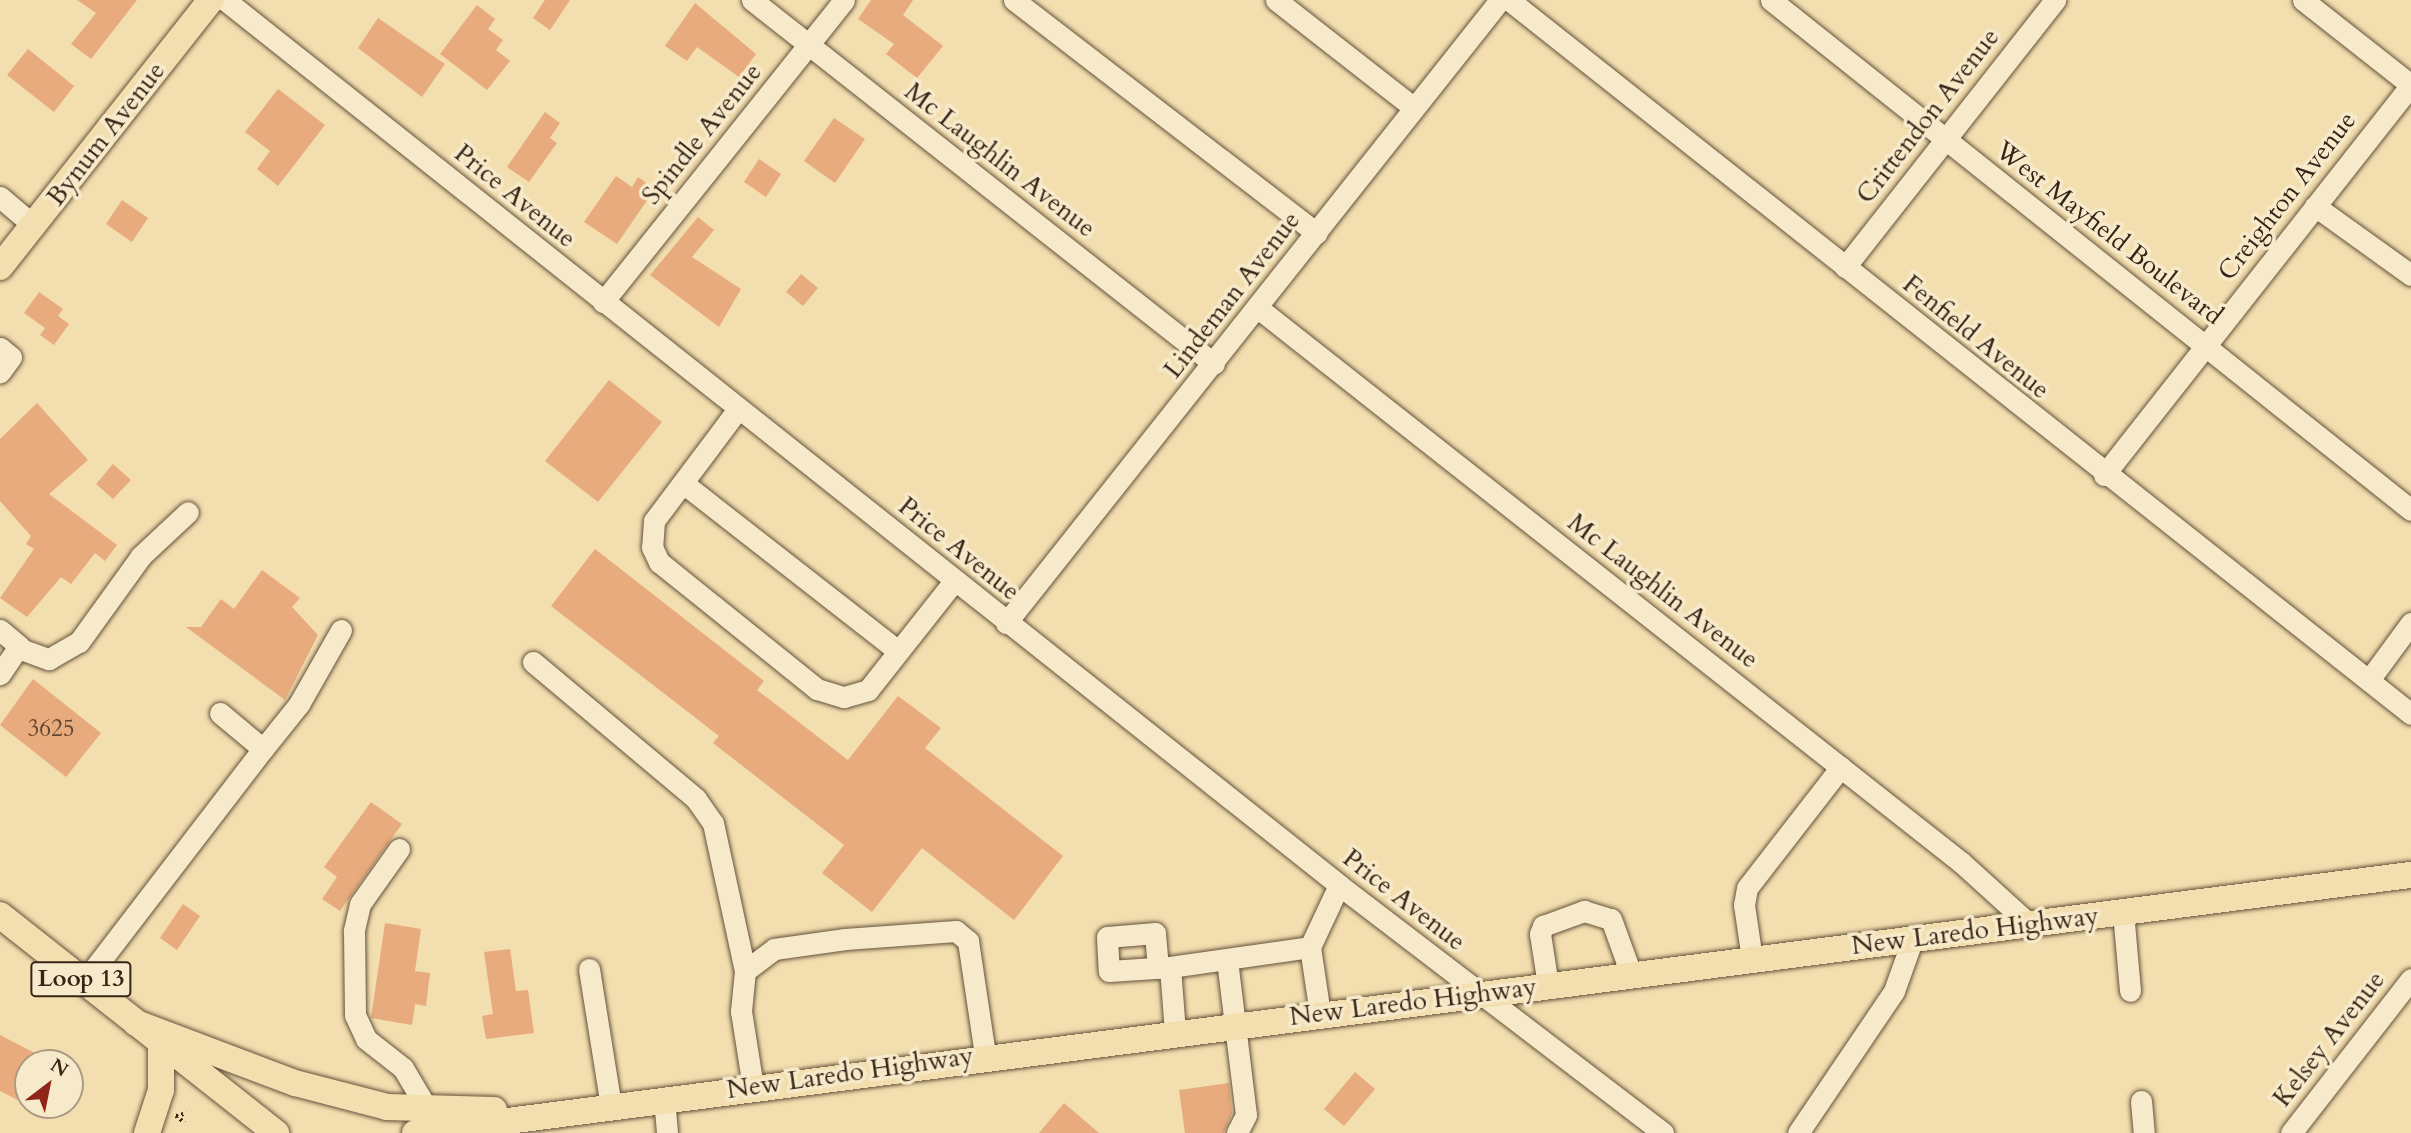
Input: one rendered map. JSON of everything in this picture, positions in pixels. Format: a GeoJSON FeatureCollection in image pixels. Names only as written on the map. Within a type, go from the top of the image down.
{"type":"FeatureCollection","features":[{"type":"Feature","properties":{"kind":"main road","name":"Bynum Avenue"},"geometry":{"type":"LineString","coordinates":[[0,267],[211,0]]}},
{"type":"Feature","properties":{"kind":"main road","name":"New Laredo Highway"},"geometry":{"type":"LineString","coordinates":[[427,1124],[498,1127],[569,1112],[985,1055],[2411,875]]}},
{"type":"Feature","properties":{"kind":"main road","name":"Loop 13"},"geometry":{"type":"LineString","coordinates":[[0,915],[276,1133]]}},
{"type":"Feature","properties":{"kind":"main road"},"geometry":{"type":"LineString","coordinates":[[136,1023],[295,1083],[387,1107],[427,1124],[569,1112]]}},
{"type":"Feature","properties":{"kind":"main road"},"geometry":{"type":"LineString","coordinates":[[147,1133],[161,1090],[161,1044]]}},
{"type":"Feature","properties":{"kind":"street","name":"Price Avenue"},"geometry":{"type":"LineString","coordinates":[[225,0],[1006,623],[1339,885],[1663,1133]]}},
{"type":"Feature","properties":{"kind":"street","name":"Mc Laughlin Avenue"},"geometry":{"type":"LineString","coordinates":[[752,0],[1214,364]]}},
{"type":"Feature","properties":{"kind":"street","name":"Spindle Avenue"},"geometry":{"type":"LineString","coordinates":[[603,302],[844,0]]}},
{"type":"Feature","properties":{"kind":"street"},"geometry":{"type":"LineString","coordinates":[[1014,0],[1317,233]]}},
{"type":"Feature","properties":{"kind":"street"},"geometry":{"type":"LineString","coordinates":[[1276,0],[1414,108]]}},
{"type":"Feature","properties":{"kind":"street","name":"Lindeman Avenue"},"geometry":{"type":"LineString","coordinates":[[1006,623],[1500,0]]}},
{"type":"Feature","properties":{"kind":"street","name":"Fenfield Avenue"},"geometry":{"type":"LineString","coordinates":[[1509,0],[2104,475],[2411,714]]}},
{"type":"Feature","properties":{"kind":"street","name":"West Mayfield Boulevard"},"geometry":{"type":"LineString","coordinates":[[1771,0],[2411,510]]}},
{"type":"Feature","properties":{"kind":"street","name":"Crittendon Avenue"},"geometry":{"type":"LineString","coordinates":[[1845,267],[2055,0]]}},
{"type":"Feature","properties":{"kind":"street"},"geometry":{"type":"LineString","coordinates":[[2304,0],[2411,85]]}},
{"type":"Feature","properties":{"kind":"street","name":"Creighton Avenue"},"geometry":{"type":"LineString","coordinates":[[2104,475],[2411,85]]}},
{"type":"Feature","properties":{"kind":"street"},"geometry":{"type":"LineString","coordinates":[[0,197],[33,225]]}},
{"type":"Feature","properties":{"kind":"street"},"geometry":{"type":"LineString","coordinates":[[2315,206],[2411,275]]}},
{"type":"Feature","properties":{"kind":"street","name":"Mc Laughlin Avenue"},"geometry":{"type":"LineString","coordinates":[[1258,308],[1841,767],[2029,924]]}},
{"type":"Feature","properties":{"kind":"street"},"geometry":{"type":"LineString","coordinates":[[0,348],[11,357],[0,372]]}},
{"type":"Feature","properties":{"kind":"street"},"geometry":{"type":"LineString","coordinates":[[738,409],[654,521],[652,547],[659,562],[817,690],[844,697],[868,690],[954,581]]}},
{"type":"Feature","properties":{"kind":"street"},"geometry":{"type":"LineString","coordinates":[[682,483],[898,650]]}},
{"type":"Feature","properties":{"kind":"street"},"geometry":{"type":"LineString","coordinates":[[0,630],[18,648],[49,659],[79,642],[141,556],[188,512]]}},
{"type":"Feature","properties":{"kind":"street"},"geometry":{"type":"LineString","coordinates":[[2369,680],[2411,623]]}},
{"type":"Feature","properties":{"kind":"street"},"geometry":{"type":"LineString","coordinates":[[84,982],[299,704],[341,630]]}},
{"type":"Feature","properties":{"kind":"street"},"geometry":{"type":"LineString","coordinates":[[0,674],[18,648]]}},
{"type":"Feature","properties":{"kind":"street"},"geometry":{"type":"LineString","coordinates":[[533,662],[696,799],[713,823],[745,971],[741,1011],[754,1087]]}},
{"type":"Feature","properties":{"kind":"street"},"geometry":{"type":"LineString","coordinates":[[220,713],[263,749]]}},
{"type":"Feature","properties":{"kind":"street"},"geometry":{"type":"LineString","coordinates":[[1752,959],[1744,905],[1747,888],[1841,767]]}},
{"type":"Feature","properties":{"kind":"street"},"geometry":{"type":"LineString","coordinates":[[399,849],[360,904],[354,931],[355,1015],[366,1039],[403,1068],[427,1124]]}},
{"type":"Feature","properties":{"kind":"street"},"geometry":{"type":"LineString","coordinates":[[1320,1014],[1310,947],[1339,885]]}},
{"type":"Feature","properties":{"kind":"street"},"geometry":{"type":"LineString","coordinates":[[1548,985],[1539,934],[1543,926],[1584,911],[1611,919],[1631,974]]}},
{"type":"Feature","properties":{"kind":"street"},"geometry":{"type":"LineString","coordinates":[[2123,912],[2130,991]]}},
{"type":"Feature","properties":{"kind":"street"},"geometry":{"type":"LineString","coordinates":[[745,971],[774,949],[956,931],[968,941],[985,1055]]}},
{"type":"Feature","properties":{"kind":"street"},"geometry":{"type":"LineString","coordinates":[[1798,1133],[1894,991],[1913,938]]}},
{"type":"Feature","properties":{"kind":"street"},"geometry":{"type":"LineString","coordinates":[[1175,1032],[1164,967],[1310,947]]}},
{"type":"Feature","properties":{"kind":"street"},"geometry":{"type":"LineString","coordinates":[[1227,960],[1246,1115],[1237,1133]]}},
{"type":"Feature","properties":{"kind":"street"},"geometry":{"type":"LineString","coordinates":[[589,969],[611,1106]]}},
{"type":"Feature","properties":{"kind":"street","name":"Kelsey Avenue"},"geometry":{"type":"LineString","coordinates":[[2291,1133],[2411,979]]}},
{"type":"Feature","properties":{"kind":"street"},"geometry":{"type":"LineString","coordinates":[[664,1098],[667,1133]]}},
{"type":"Feature","properties":{"kind":"street"},"geometry":{"type":"LineString","coordinates":[[2141,1101],[2144,1133]]}},
{"type":"Feature","properties":{"kind":"path"},"geometry":{"type":"LineString","coordinates":[[185,1123],[176,1116],[187,1113]]}},
{"type":"Feature","properties":{"kind":"building"},"geometry":{"type":"Polygon","coordinates":[[[77,0],[137,0],[91,59],[71,44],[96,13],[77,0]]]}},
{"type":"Feature","properties":{"kind":"building"},"geometry":{"type":"Polygon","coordinates":[[[545,0],[570,0],[550,30],[533,18],[545,0]]]}},
{"type":"Feature","properties":{"kind":"building"},"geometry":{"type":"Polygon","coordinates":[[[871,0],[913,0],[903,15],[943,46],[917,78],[886,54],[894,44],[858,19],[871,0]]]}},
{"type":"Feature","properties":{"kind":"building"},"geometry":{"type":"Polygon","coordinates":[[[695,3],[756,54],[739,77],[697,47],[687,61],[665,46],[695,3]]]}},
{"type":"Feature","properties":{"kind":"building"},"geometry":{"type":"Polygon","coordinates":[[[477,5],[495,19],[488,29],[503,40],[496,50],[510,61],[487,90],[440,54],[477,5]]]}},
{"type":"Feature","properties":{"kind":"building"},"geometry":{"type":"Polygon","coordinates":[[[378,18],[445,64],[422,97],[358,48],[378,18]]]}},
{"type":"Feature","properties":{"kind":"building"},"geometry":{"type":"Polygon","coordinates":[[[28,49],[74,86],[54,112],[7,75],[28,49]]]}},
{"type":"Feature","properties":{"kind":"building"},"geometry":{"type":"Polygon","coordinates":[[[278,89],[325,125],[278,186],[257,169],[270,151],[245,132],[278,89]]]}},
{"type":"Feature","properties":{"kind":"building"},"geometry":{"type":"Polygon","coordinates":[[[545,112],[560,123],[550,138],[557,143],[529,182],[507,167],[545,112]]]}},
{"type":"Feature","properties":{"kind":"building"},"geometry":{"type":"Polygon","coordinates":[[[834,118],[865,139],[835,183],[804,161],[834,118]]]}},
{"type":"Feature","properties":{"kind":"building"},"geometry":{"type":"Polygon","coordinates":[[[759,159],[781,174],[766,197],[744,182],[759,159]]]}},
{"type":"Feature","properties":{"kind":"building"},"geometry":{"type":"Polygon","coordinates":[[[616,176],[632,187],[638,177],[655,189],[617,244],[584,222],[616,176]]]}},
{"type":"Feature","properties":{"kind":"building"},"geometry":{"type":"Polygon","coordinates":[[[122,200],[148,218],[132,242],[106,224],[122,200]]]}},
{"type":"Feature","properties":{"kind":"building"},"geometry":{"type":"Polygon","coordinates":[[[698,217],[714,230],[692,257],[741,289],[719,327],[650,275],[698,217]]]}},
{"type":"Feature","properties":{"kind":"building"},"geometry":{"type":"Polygon","coordinates":[[[801,274],[818,288],[803,306],[786,292],[801,274]]]}},
{"type":"Feature","properties":{"kind":"building"},"geometry":{"type":"Polygon","coordinates":[[[39,292],[63,309],[58,316],[69,324],[54,345],[40,335],[45,328],[24,313],[39,292]]]}},
{"type":"Feature","properties":{"kind":"building"},"geometry":{"type":"Polygon","coordinates":[[[609,380],[662,422],[598,502],[545,461],[609,380]]]}},
{"type":"Feature","properties":{"kind":"building"},"geometry":{"type":"Polygon","coordinates":[[[37,403],[88,460],[49,494],[117,545],[105,561],[95,553],[71,584],[61,577],[27,617],[0,598],[34,549],[26,544],[31,536],[0,501],[0,439],[37,403]]]}},
{"type":"Feature","properties":{"kind":"building"},"geometry":{"type":"Polygon","coordinates":[[[113,464],[131,480],[113,499],[96,484],[113,464]]]}},
{"type":"Feature","properties":{"kind":"building"},"geometry":{"type":"Polygon","coordinates":[[[595,549],[764,681],[757,690],[848,760],[898,696],[941,728],[925,748],[1063,856],[1014,920],[922,848],[872,912],[822,873],[844,845],[713,743],[719,736],[551,606],[595,549]]]}},
{"type":"Feature","properties":{"kind":"building"},"geometry":{"type":"Polygon","coordinates":[[[262,570],[300,598],[292,607],[318,635],[285,700],[186,627],[201,627],[221,599],[234,609],[262,570]]]}},
{"type":"Feature","properties":{"kind":"building"},"geometry":{"type":"Polygon","coordinates":[[[33,679],[101,733],[66,777],[0,725],[33,679]]]}},
{"type":"Feature","properties":{"kind":"building"},"geometry":{"type":"Polygon","coordinates":[[[371,802],[402,824],[340,911],[322,899],[337,877],[324,867],[371,802]]]}},
{"type":"Feature","properties":{"kind":"building"},"geometry":{"type":"Polygon","coordinates":[[[183,904],[200,916],[177,950],[160,938],[183,904]]]}},
{"type":"Feature","properties":{"kind":"building"},"geometry":{"type":"Polygon","coordinates":[[[385,923],[421,929],[415,971],[430,973],[426,1006],[415,1004],[412,1025],[371,1018],[385,923]]]}},
{"type":"Feature","properties":{"kind":"building"},"geometry":{"type":"Polygon","coordinates":[[[510,949],[516,991],[528,990],[534,1033],[486,1039],[482,1016],[493,1014],[484,952],[510,949]]]}},
{"type":"Feature","properties":{"kind":"building"},"geometry":{"type":"Polygon","coordinates":[[[0,1035],[27,1049],[14,1049],[14,1098],[0,1091],[0,1035]]]}},
{"type":"Feature","properties":{"kind":"building"},"geometry":{"type":"Polygon","coordinates":[[[1355,1072],[1375,1089],[1344,1126],[1324,1109],[1355,1072]]]}},
{"type":"Feature","properties":{"kind":"building"},"geometry":{"type":"Polygon","coordinates":[[[1229,1083],[1232,1113],[1224,1133],[1185,1133],[1179,1090],[1229,1083]]]}},
{"type":"Feature","properties":{"kind":"building"},"geometry":{"type":"Polygon","coordinates":[[[1064,1103],[1099,1133],[1039,1133],[1064,1103]]]}}]}
